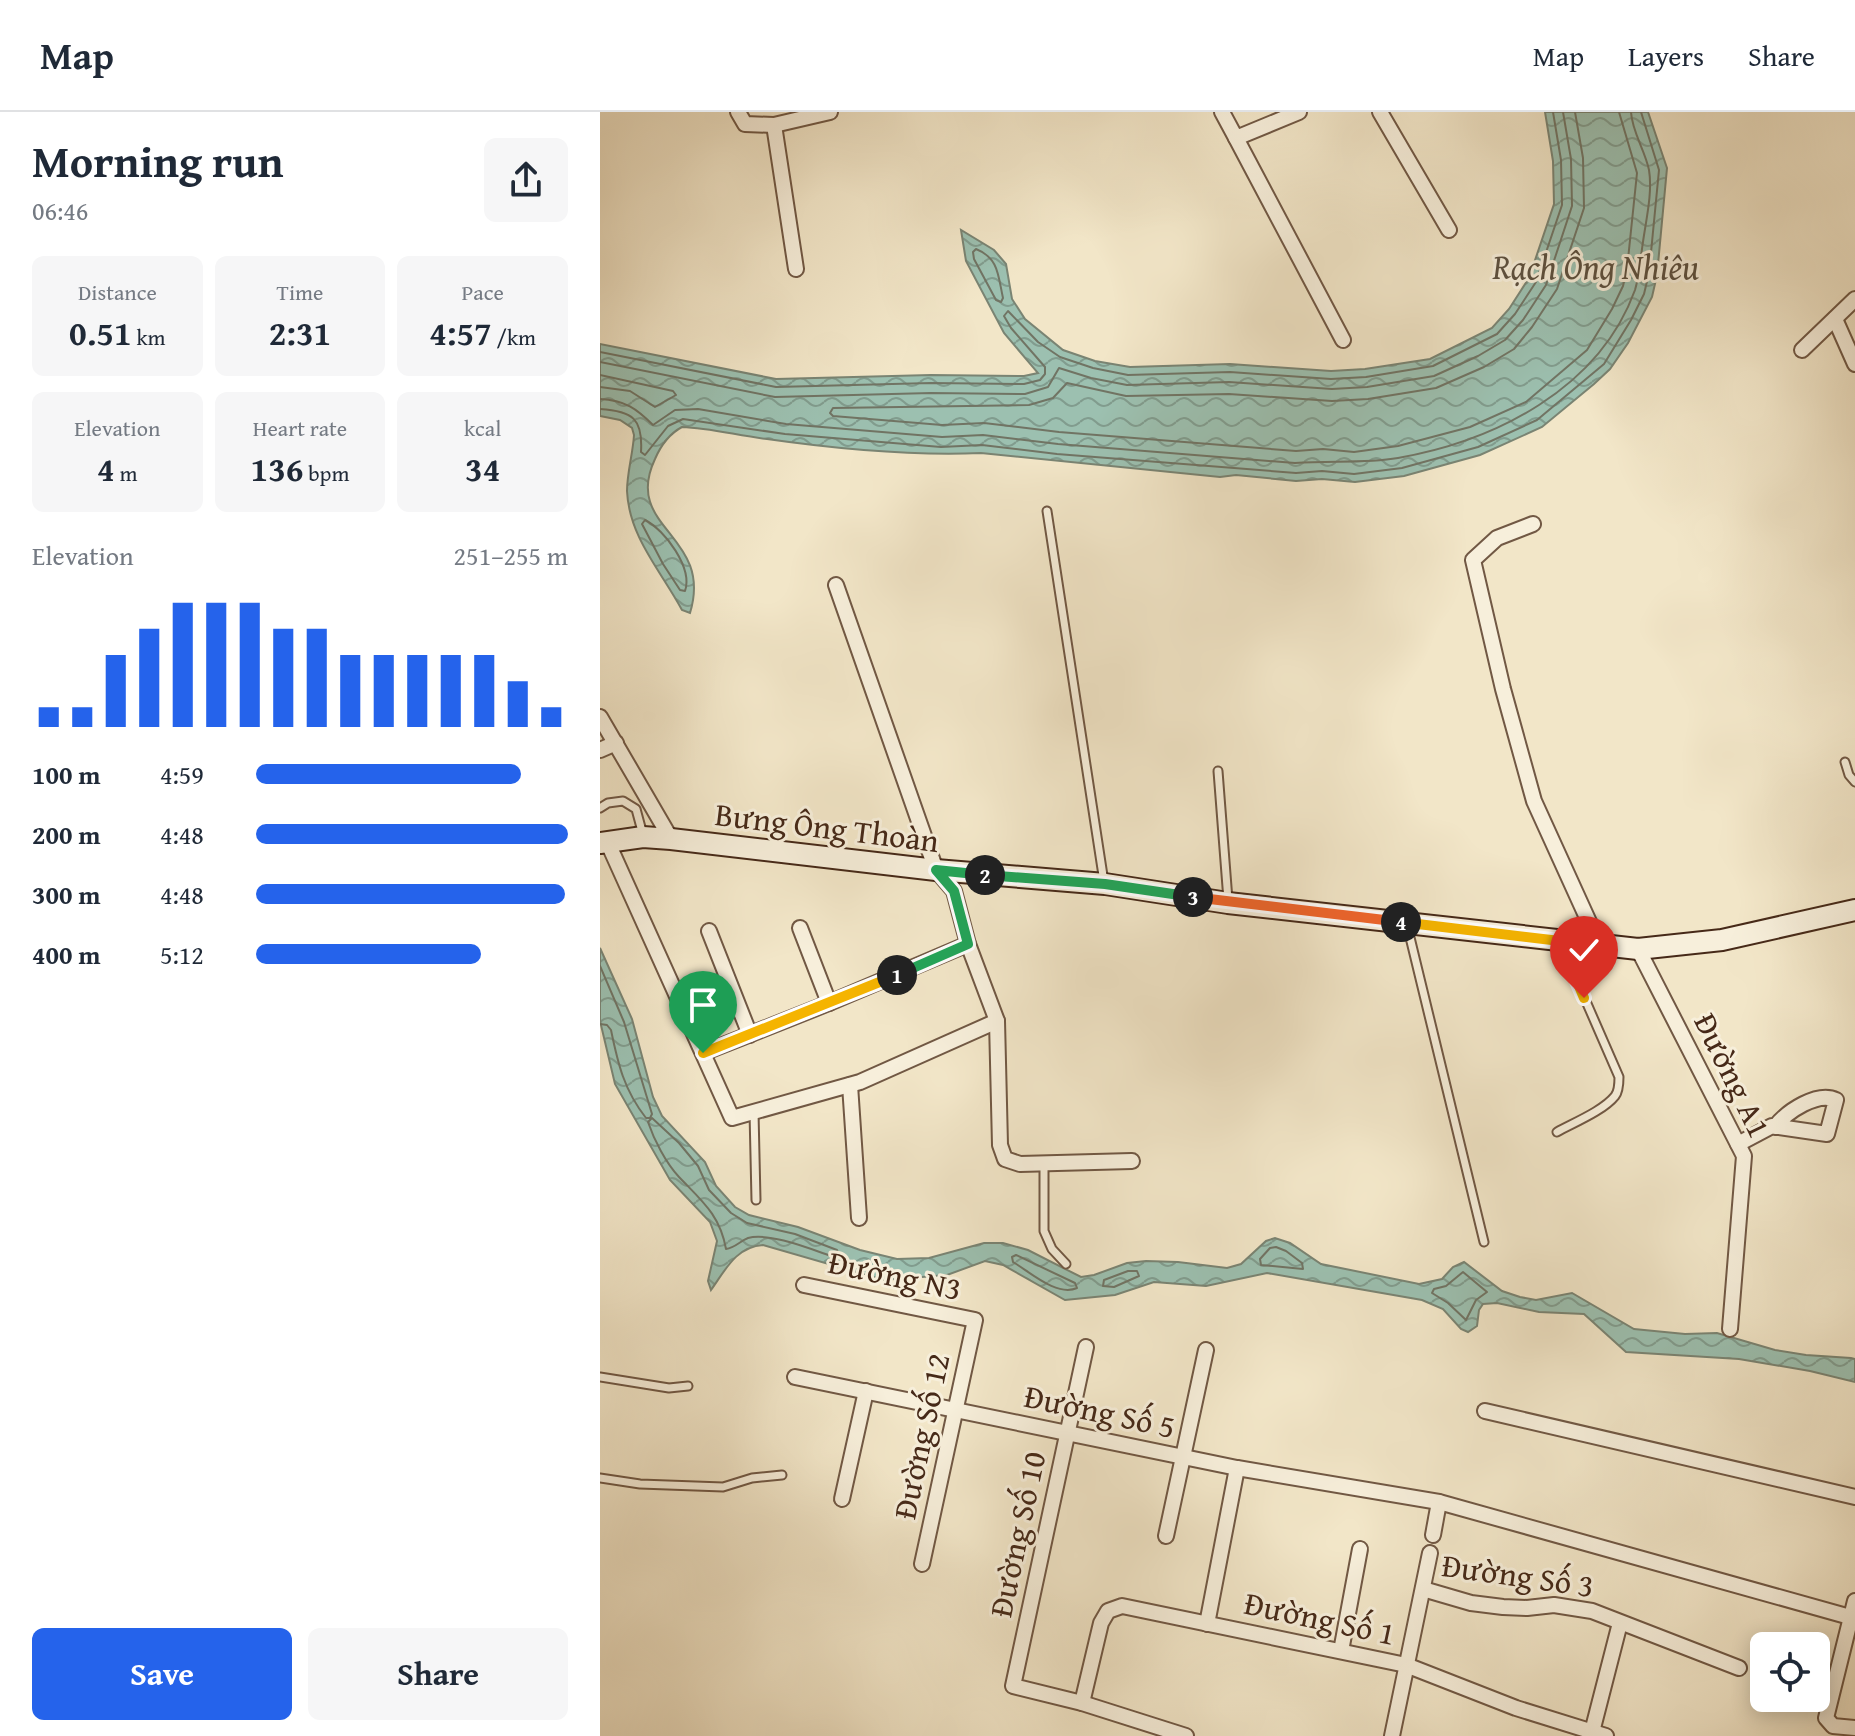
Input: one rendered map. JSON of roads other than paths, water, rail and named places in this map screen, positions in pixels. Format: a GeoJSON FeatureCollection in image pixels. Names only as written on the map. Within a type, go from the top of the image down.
{"type":"FeatureCollection","features":[{"type":"Feature","properties":{"kind":"street"},"geometry":{"type":"LineString","coordinates":[[738,112],[745,124],[774,125],[830,112]]}},
{"type":"Feature","properties":{"kind":"street"},"geometry":{"type":"LineString","coordinates":[[1222,112],[1343,340]]}},
{"type":"Feature","properties":{"kind":"street"},"geometry":{"type":"LineString","coordinates":[[1236,138],[1299,112]]}},
{"type":"Feature","properties":{"kind":"street"},"geometry":{"type":"LineString","coordinates":[[1380,112],[1449,230]]}},
{"type":"Feature","properties":{"kind":"street"},"geometry":{"type":"LineString","coordinates":[[774,125],[796,269]]}},
{"type":"Feature","properties":{"kind":"street"},"geometry":{"type":"LineString","coordinates":[[1802,350],[1855,299]]}},
{"type":"Feature","properties":{"kind":"street"},"geometry":{"type":"LineString","coordinates":[[1835,319],[1855,364]]}},
{"type":"Feature","properties":{"kind":"street"},"geometry":{"type":"LineString","coordinates":[[1533,524],[1497,538],[1473,560],[1503,689],[1534,801],[1599,944]]}},
{"type":"Feature","properties":{"kind":"street"},"geometry":{"type":"LineString","coordinates":[[836,585],[936,870],[954,891],[968,944],[997,1021],[1000,1145],[1005,1159],[1020,1164],[1132,1161]]}},
{"type":"Feature","properties":{"kind":"street"},"geometry":{"type":"LineString","coordinates":[[600,717],[671,839]]}},
{"type":"Feature","properties":{"kind":"street"},"geometry":{"type":"LineString","coordinates":[[600,750],[616,743]]}},
{"type":"Feature","properties":{"kind":"street","name":"Bưng Ông Thoàn"},"geometry":{"type":"LineString","coordinates":[[604,842],[643,837],[671,839],[936,870],[1105,884],[1228,903],[1638,949],[1722,940],[1855,910]]}},
{"type":"Feature","properties":{"kind":"street"},"geometry":{"type":"LineString","coordinates":[[604,842],[732,1118],[850,1085],[997,1021]]}},
{"type":"Feature","properties":{"kind":"street"},"geometry":{"type":"LineString","coordinates":[[800,928],[829,1003]]}},
{"type":"Feature","properties":{"kind":"street"},"geometry":{"type":"LineString","coordinates":[[709,931],[750,1035]]}},
{"type":"Feature","properties":{"kind":"street"},"geometry":{"type":"LineString","coordinates":[[703,1053],[968,944]]}},
{"type":"Feature","properties":{"kind":"street","name":"Đường A1"},"geometry":{"type":"LineString","coordinates":[[1638,949],[1744,1156],[1730,1329]]}},
{"type":"Feature","properties":{"kind":"street"},"geometry":{"type":"LineString","coordinates":[[850,1085],[859,1218]]}},
{"type":"Feature","properties":{"kind":"street"},"geometry":{"type":"LineString","coordinates":[[1738,1144],[1775,1127]]}},
{"type":"Feature","properties":{"kind":"street","name":"Đường N3"},"geometry":{"type":"LineString","coordinates":[[804,1285],[975,1320]]}},
{"type":"Feature","properties":{"kind":"street","name":"Đường Số 12"},"geometry":{"type":"LineString","coordinates":[[922,1564],[975,1320]]}},
{"type":"Feature","properties":{"kind":"street","name":"Đường Số 10"},"geometry":{"type":"LineString","coordinates":[[1082,1703],[1013,1686],[1086,1347]]}},
{"type":"Feature","properties":{"kind":"street"},"geometry":{"type":"LineString","coordinates":[[1166,1536],[1206,1350]]}},
{"type":"Feature","properties":{"kind":"street","name":"Đường Số 5"},"geometry":{"type":"LineString","coordinates":[[795,1377],[1237,1468],[1439,1502],[1850,1617]]}},
{"type":"Feature","properties":{"kind":"street"},"geometry":{"type":"LineString","coordinates":[[842,1499],[866,1391]]}},
{"type":"Feature","properties":{"kind":"street"},"geometry":{"type":"LineString","coordinates":[[1485,1411],[1855,1497]]}},
{"type":"Feature","properties":{"kind":"street"},"geometry":{"type":"LineString","coordinates":[[1207,1624],[1237,1468]]}},
{"type":"Feature","properties":{"kind":"street"},"geometry":{"type":"LineString","coordinates":[[1433,1535],[1439,1502]]}},
{"type":"Feature","properties":{"kind":"street"},"geometry":{"type":"LineString","coordinates":[[1341,1651],[1360,1549]]}},
{"type":"Feature","properties":{"kind":"street"},"geometry":{"type":"LineString","coordinates":[[1392,1736],[1430,1553]]}},
{"type":"Feature","properties":{"kind":"street","name":"Đường Số 3"},"geometry":{"type":"LineString","coordinates":[[1423,1589],[1471,1603],[1503,1607],[1572,1606],[1739,1668]]}},
{"type":"Feature","properties":{"kind":"street"},"geometry":{"type":"LineString","coordinates":[[1855,1601],[1826,1718],[1833,1726],[1855,1728]]}},
{"type":"Feature","properties":{"kind":"street","name":"Đường Số 1"},"geometry":{"type":"LineString","coordinates":[[1082,1703],[1101,1623],[1108,1611],[1122,1606],[1406,1665],[1516,1708],[1599,1734]]}},
{"type":"Feature","properties":{"kind":"street"},"geometry":{"type":"LineString","coordinates":[[1599,1734],[1620,1623]]}},
{"type":"Feature","properties":{"kind":"street"},"geometry":{"type":"LineString","coordinates":[[1082,1703],[1186,1736]]}},
{"type":"Feature","properties":{"kind":"lane"},"geometry":{"type":"LineString","coordinates":[[1047,511],[1105,884]]}},
{"type":"Feature","properties":{"kind":"lane"},"geometry":{"type":"LineString","coordinates":[[1845,762],[1855,782]]}},
{"type":"Feature","properties":{"kind":"lane"},"geometry":{"type":"LineString","coordinates":[[1218,771],[1228,903]]}},
{"type":"Feature","properties":{"kind":"lane"},"geometry":{"type":"LineString","coordinates":[[600,808],[608,803],[623,801],[636,809],[643,837]]}},
{"type":"Feature","properties":{"kind":"lane"},"geometry":{"type":"LineString","coordinates":[[1406,923],[1484,1242]]}},
{"type":"Feature","properties":{"kind":"lane"},"geometry":{"type":"LineString","coordinates":[[1557,1132],[1615,1096],[1619,1087],[1619,1077],[1560,941]]}},
{"type":"Feature","properties":{"kind":"lane"},"geometry":{"type":"LineString","coordinates":[[754,1112],[756,1200]]}},
{"type":"Feature","properties":{"kind":"lane"},"geometry":{"type":"LineString","coordinates":[[1044,1164],[1044,1231],[1052,1249],[1066,1264]]}},
{"type":"Feature","properties":{"kind":"lane"},"geometry":{"type":"LineString","coordinates":[[600,1377],[669,1388],[688,1386]]}},
{"type":"Feature","properties":{"kind":"lane"},"geometry":{"type":"LineString","coordinates":[[600,1478],[640,1484],[723,1487],[752,1478],[782,1475]]}},
{"type":"Feature","properties":{"kind":"water","name":"Rạch Ông Nhiêu"},"geometry":{"type":"Polygon","coordinates":[[[1545,112],[1648,112],[1667,168],[1657,275],[1652,297],[1628,343],[1610,369],[1542,427],[1480,455],[1404,476],[1355,482],[1322,479],[1296,481],[1236,475],[1220,477],[981,453],[874,451],[682,427],[660,449],[648,482],[650,501],[658,518],[690,565],[694,587],[690,613],[682,610],[633,524],[627,491],[634,435],[632,428],[620,420],[600,416],[600,344],[776,379],[1024,376],[1038,373],[1004,333],[966,261],[961,230],[994,250],[1006,264],[1012,299],[1025,319],[1063,350],[1095,361],[1130,367],[1230,364],[1331,371],[1430,359],[1492,328],[1529,278],[1554,204],[1553,161],[1545,112]]]}},
{"type":"Feature","properties":{"kind":"water"},"geometry":{"type":"Polygon","coordinates":[[[600,948],[632,1019],[653,1097],[662,1116],[705,1162],[716,1186],[735,1207],[749,1215],[798,1227],[860,1250],[897,1259],[929,1258],[984,1243],[1003,1243],[1028,1250],[1081,1277],[1127,1263],[1146,1261],[1227,1268],[1241,1264],[1266,1241],[1275,1238],[1290,1243],[1321,1264],[1419,1284],[1442,1279],[1453,1267],[1464,1262],[1502,1291],[1536,1300],[1572,1293],[1634,1329],[1685,1334],[1717,1333],[1775,1350],[1855,1359],[1855,1382],[1739,1359],[1626,1352],[1584,1314],[1539,1312],[1497,1303],[1483,1304],[1477,1326],[1468,1332],[1461,1329],[1443,1309],[1422,1300],[1267,1273],[1206,1286],[1154,1282],[1115,1295],[1065,1300],[1003,1265],[985,1261],[947,1275],[884,1280],[763,1245],[739,1255],[711,1290],[708,1281],[717,1241],[710,1222],[670,1180],[615,1084],[600,1021],[600,948]]]}}]}
